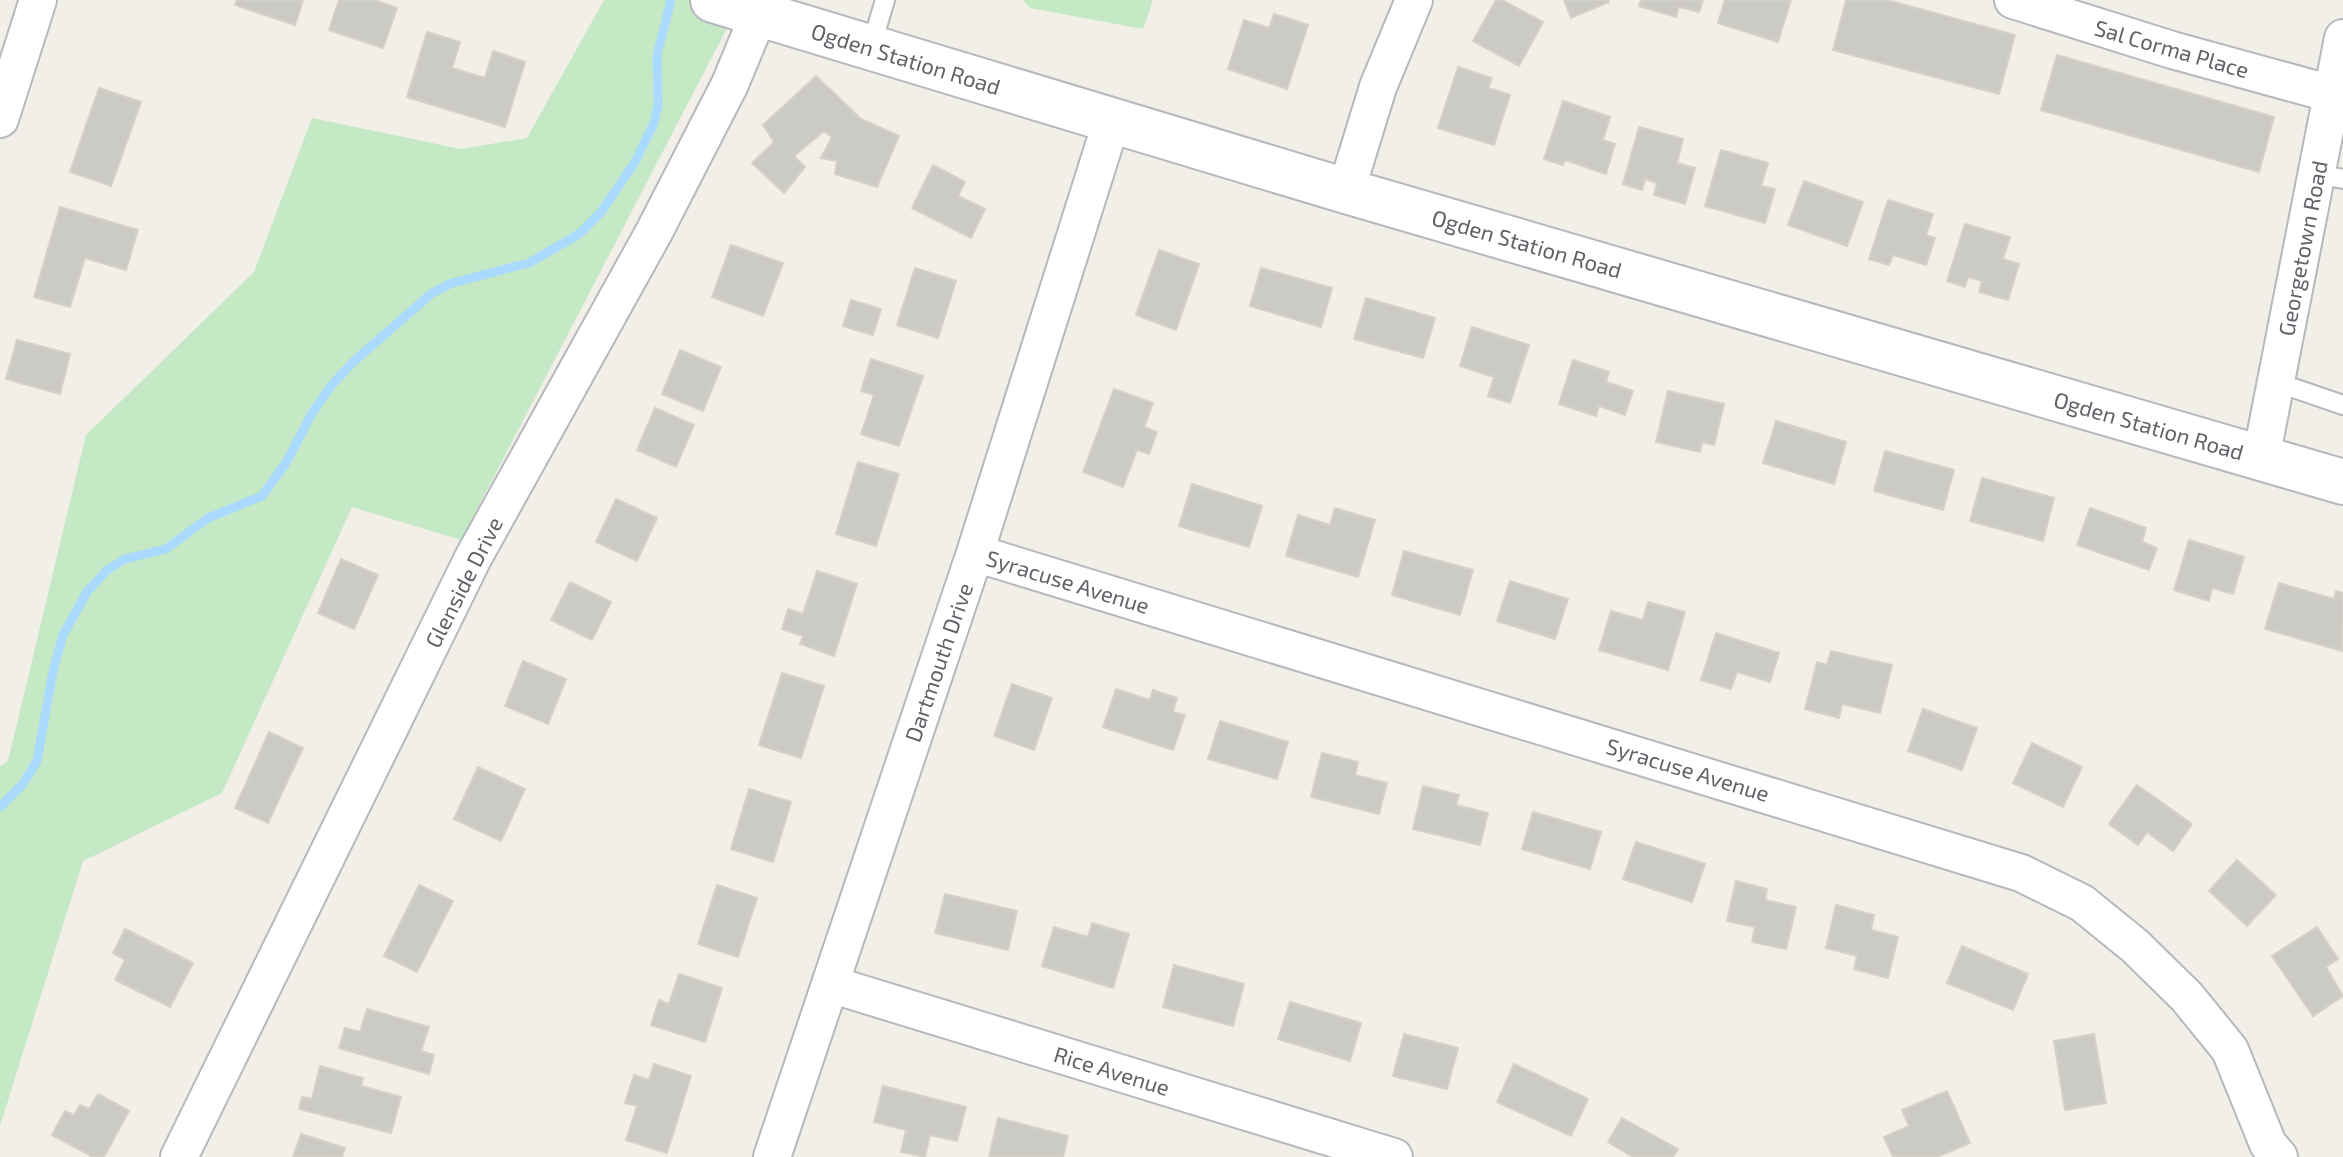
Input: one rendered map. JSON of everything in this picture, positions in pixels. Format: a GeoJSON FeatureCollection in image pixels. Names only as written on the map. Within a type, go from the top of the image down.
{"type":"FeatureCollection","features":[{"type":"Feature","properties":{"kind":"street"},"geometry":{"type":"LineString","coordinates":[[0,119],[38,0]]}},
{"type":"Feature","properties":{"kind":"street","name":"Ogden Station Road"},"geometry":{"type":"LineString","coordinates":[[713,0],[761,7],[871,47],[1346,191],[2343,482]]}},
{"type":"Feature","properties":{"kind":"street"},"geometry":{"type":"LineString","coordinates":[[1346,191],[1378,87],[1414,0]]}},
{"type":"Feature","properties":{"kind":"street","name":"Sal Corma Place"},"geometry":{"type":"LineString","coordinates":[[2013,0],[2172,50],[2332,94]]}},
{"type":"Feature","properties":{"kind":"street","name":"Glenside Drive"},"geometry":{"type":"LineString","coordinates":[[179,1157],[473,558],[654,232],[730,84],[761,7]]}},
{"type":"Feature","properties":{"kind":"street","name":"Georgetown Road"},"geometry":{"type":"LineString","coordinates":[[2261,458],[2276,382],[2330,176],[2332,94],[2343,38]]}},
{"type":"Feature","properties":{"kind":"street","name":"Dartmouth Drive"},"geometry":{"type":"LineString","coordinates":[[772,1157],[975,553],[1112,120]]}},
{"type":"Feature","properties":{"kind":"street","name":"Syracuse Avenue"},"geometry":{"type":"LineString","coordinates":[[975,553],[2021,873],[2082,903],[2135,946],[2187,997],[2230,1050],[2268,1144],[2279,1157]]}},
{"type":"Feature","properties":{"kind":"street","name":"Rice Avenue"},"geometry":{"type":"LineString","coordinates":[[830,984],[1394,1157]]}},
{"type":"Feature","properties":{"kind":"lane"},"geometry":{"type":"LineString","coordinates":[[871,47],[885,0]]}},
{"type":"Feature","properties":{"kind":"lane"},"geometry":{"type":"LineString","coordinates":[[2276,382],[2343,405]]}},
{"type":"Feature","properties":{"kind":"green space"},"geometry":{"type":"Polygon","coordinates":[[[604,0],[734,0],[726,30],[461,540],[352,507],[222,793],[83,861],[0,1126],[0,766],[8,761],[86,435],[254,272],[312,118],[461,149],[527,138],[604,0]]]}},
{"type":"Feature","properties":{"kind":"green space"},"geometry":{"type":"Polygon","coordinates":[[[1023,0],[1153,0],[1143,29],[1030,8],[1023,0]]]}},
{"type":"Feature","properties":{"kind":"building"},"geometry":{"type":"Polygon","coordinates":[[[237,0],[303,0],[295,25],[235,5],[237,0]]]}},
{"type":"Feature","properties":{"kind":"building"},"geometry":{"type":"Polygon","coordinates":[[[339,0],[375,0],[397,8],[383,48],[329,30],[339,0]]]}},
{"type":"Feature","properties":{"kind":"building"},"geometry":{"type":"Polygon","coordinates":[[[1496,0],[1502,0],[1543,22],[1519,66],[1473,41],[1496,0]]]}},
{"type":"Feature","properties":{"kind":"building"},"geometry":{"type":"Polygon","coordinates":[[[1564,0],[1608,0],[1609,2],[1571,18],[1564,0]]]}},
{"type":"Feature","properties":{"kind":"building"},"geometry":{"type":"Polygon","coordinates":[[[1641,0],[1703,0],[1699,12],[1679,7],[1676,17],[1639,6],[1641,0]]]}},
{"type":"Feature","properties":{"kind":"building"},"geometry":{"type":"Polygon","coordinates":[[[1725,0],[1791,0],[1778,42],[1718,23],[1725,0]]]}},
{"type":"Feature","properties":{"kind":"building"},"geometry":{"type":"Polygon","coordinates":[[[1846,0],[1887,0],[2015,35],[1999,94],[1833,50],[1846,0]]]}},
{"type":"Feature","properties":{"kind":"building"},"geometry":{"type":"Polygon","coordinates":[[[1274,14],[1308,25],[1287,89],[1228,69],[1244,20],[1269,28],[1274,14]]]}},
{"type":"Feature","properties":{"kind":"building"},"geometry":{"type":"Polygon","coordinates":[[[427,32],[460,42],[452,68],[485,78],[493,51],[525,62],[505,127],[407,97],[427,32]]]}},
{"type":"Feature","properties":{"kind":"building"},"geometry":{"type":"Polygon","coordinates":[[[2057,55],[2274,117],[2259,172],[2041,110],[2057,55]]]}},
{"type":"Feature","properties":{"kind":"building"},"geometry":{"type":"Polygon","coordinates":[[[1458,67],[1492,78],[1488,88],[1510,95],[1494,145],[1438,128],[1458,67]]]}},
{"type":"Feature","properties":{"kind":"building"},"geometry":{"type":"Polygon","coordinates":[[[816,76],[861,119],[899,136],[877,187],[835,174],[837,161],[821,158],[832,137],[824,131],[794,156],[805,167],[784,193],[752,163],[774,142],[763,125],[816,76]]]}},
{"type":"Feature","properties":{"kind":"building"},"geometry":{"type":"Polygon","coordinates":[[[99,88],[141,102],[111,186],[70,172],[99,88]]]}},
{"type":"Feature","properties":{"kind":"building"},"geometry":{"type":"Polygon","coordinates":[[[1563,101],[1610,117],[1603,140],[1615,144],[1606,174],[1565,160],[1563,165],[1544,159],[1563,101]]]}},
{"type":"Feature","properties":{"kind":"building"},"geometry":{"type":"Polygon","coordinates":[[[1639,127],[1683,139],[1677,163],[1695,168],[1685,204],[1654,195],[1657,183],[1645,179],[1642,190],[1623,184],[1639,127]]]}},
{"type":"Feature","properties":{"kind":"building"},"geometry":{"type":"Polygon","coordinates":[[[1721,150],[1768,163],[1761,186],[1775,189],[1765,223],[1705,206],[1721,150]]]}},
{"type":"Feature","properties":{"kind":"building"},"geometry":{"type":"Polygon","coordinates":[[[933,165],[965,182],[958,196],[985,209],[971,238],[912,208],[933,165]]]}},
{"type":"Feature","properties":{"kind":"building"},"geometry":{"type":"Polygon","coordinates":[[[1804,181],[1863,202],[1847,246],[1788,225],[1804,181]]]}},
{"type":"Feature","properties":{"kind":"building"},"geometry":{"type":"Polygon","coordinates":[[[1888,200],[1933,214],[1926,235],[1935,238],[1926,265],[1893,255],[1889,265],[1869,259],[1888,200]]]}},
{"type":"Feature","properties":{"kind":"building"},"geometry":{"type":"Polygon","coordinates":[[[60,207],[138,230],[126,270],[85,258],[70,307],[34,297],[60,207]]]}},
{"type":"Feature","properties":{"kind":"building"},"geometry":{"type":"Polygon","coordinates":[[[1965,224],[2010,237],[2003,259],[2019,264],[2008,300],[1979,292],[1982,281],[1968,277],[1965,287],[1947,281],[1965,224]]]}},
{"type":"Feature","properties":{"kind":"building"},"geometry":{"type":"Polygon","coordinates":[[[731,245],[783,263],[763,316],[712,297],[731,245]]]}},
{"type":"Feature","properties":{"kind":"building"},"geometry":{"type":"Polygon","coordinates":[[[1159,250],[1199,264],[1176,330],[1136,315],[1159,250]]]}},
{"type":"Feature","properties":{"kind":"building"},"geometry":{"type":"Polygon","coordinates":[[[915,268],[956,281],[938,338],[897,325],[915,268]]]}},
{"type":"Feature","properties":{"kind":"building"},"geometry":{"type":"Polygon","coordinates":[[[1261,268],[1332,288],[1321,327],[1250,306],[1261,268]]]}},
{"type":"Feature","properties":{"kind":"building"},"geometry":{"type":"Polygon","coordinates":[[[1366,298],[1435,318],[1423,358],[1354,339],[1366,298]]]}},
{"type":"Feature","properties":{"kind":"building"},"geometry":{"type":"Polygon","coordinates":[[[851,300],[881,309],[873,335],[843,326],[851,300]]]}},
{"type":"Feature","properties":{"kind":"building"},"geometry":{"type":"Polygon","coordinates":[[[1472,327],[1529,345],[1510,403],[1488,396],[1494,377],[1460,366],[1472,327]]]}},
{"type":"Feature","properties":{"kind":"building"},"geometry":{"type":"Polygon","coordinates":[[[17,340],[70,354],[60,394],[6,379],[17,340]]]}},
{"type":"Feature","properties":{"kind":"building"},"geometry":{"type":"Polygon","coordinates":[[[680,350],[721,367],[703,411],[662,394],[680,350]]]}},
{"type":"Feature","properties":{"kind":"building"},"geometry":{"type":"Polygon","coordinates":[[[871,359],[923,376],[899,446],[861,434],[874,395],[861,391],[871,359]]]}},
{"type":"Feature","properties":{"kind":"building"},"geometry":{"type":"Polygon","coordinates":[[[1573,360],[1609,372],[1606,382],[1633,391],[1625,415],[1599,406],[1596,416],[1559,404],[1573,360]]]}},
{"type":"Feature","properties":{"kind":"building"},"geometry":{"type":"Polygon","coordinates":[[[1114,389],[1153,403],[1144,427],[1157,432],[1149,454],[1137,450],[1123,487],[1083,472],[1114,389]]]}},
{"type":"Feature","properties":{"kind":"building"},"geometry":{"type":"Polygon","coordinates":[[[1668,391],[1724,404],[1714,445],[1702,442],[1700,452],[1656,442],[1668,391]]]}},
{"type":"Feature","properties":{"kind":"building"},"geometry":{"type":"Polygon","coordinates":[[[655,408],[694,425],[676,467],[637,450],[655,408]]]}},
{"type":"Feature","properties":{"kind":"building"},"geometry":{"type":"Polygon","coordinates":[[[1776,421],[1846,442],[1834,484],[1763,463],[1776,421]]]}},
{"type":"Feature","properties":{"kind":"building"},"geometry":{"type":"Polygon","coordinates":[[[1885,451],[1954,470],[1943,510],[1874,491],[1885,451]]]}},
{"type":"Feature","properties":{"kind":"building"},"geometry":{"type":"Polygon","coordinates":[[[858,462],[899,474],[876,546],[836,534],[858,462]]]}},
{"type":"Feature","properties":{"kind":"building"},"geometry":{"type":"Polygon","coordinates":[[[1982,478],[2054,498],[2043,541],[1970,521],[1982,478]]]}},
{"type":"Feature","properties":{"kind":"building"},"geometry":{"type":"Polygon","coordinates":[[[1192,484],[1262,506],[1249,547],[1179,526],[1192,484]]]}},
{"type":"Feature","properties":{"kind":"building"},"geometry":{"type":"Polygon","coordinates":[[[616,499],[657,518],[637,561],[596,542],[616,499]]]}},
{"type":"Feature","properties":{"kind":"building"},"geometry":{"type":"Polygon","coordinates":[[[1335,508],[1375,520],[1358,577],[1286,556],[1298,515],[1330,525],[1335,508]]]}},
{"type":"Feature","properties":{"kind":"building"},"geometry":{"type":"Polygon","coordinates":[[[2090,508],[2146,528],[2142,542],[2157,548],[2149,570],[2077,545],[2090,508]]]}},
{"type":"Feature","properties":{"kind":"building"},"geometry":{"type":"Polygon","coordinates":[[[2189,540],[2244,557],[2233,594],[2212,588],[2209,601],[2174,590],[2189,540]]]}},
{"type":"Feature","properties":{"kind":"building"},"geometry":{"type":"Polygon","coordinates":[[[1404,551],[1473,570],[1460,615],[1392,595],[1404,551]]]}},
{"type":"Feature","properties":{"kind":"building"},"geometry":{"type":"Polygon","coordinates":[[[341,559],[378,575],[354,629],[318,613],[341,559]]]}},
{"type":"Feature","properties":{"kind":"building"},"geometry":{"type":"Polygon","coordinates":[[[817,571],[857,584],[834,656],[800,644],[803,636],[782,629],[788,609],[803,614],[817,571]]]}},
{"type":"Feature","properties":{"kind":"building"},"geometry":{"type":"Polygon","coordinates":[[[1510,581],[1568,599],[1555,639],[1497,621],[1510,581]]]}},
{"type":"Feature","properties":{"kind":"building"},"geometry":{"type":"Polygon","coordinates":[[[570,582],[611,602],[592,640],[551,620],[570,582]]]}},
{"type":"Feature","properties":{"kind":"building"},"geometry":{"type":"Polygon","coordinates":[[[2279,583],[2334,599],[2336,591],[2343,593],[2342,651],[2265,629],[2279,583]]]}},
{"type":"Feature","properties":{"kind":"building"},"geometry":{"type":"Polygon","coordinates":[[[1648,602],[1685,612],[1668,670],[1599,650],[1611,611],[1643,620],[1648,602]]]}},
{"type":"Feature","properties":{"kind":"building"},"geometry":{"type":"Polygon","coordinates":[[[1716,633],[1779,653],[1770,682],[1737,672],[1731,689],[1701,680],[1716,633]]]}},
{"type":"Feature","properties":{"kind":"building"},"geometry":{"type":"Polygon","coordinates":[[[1831,651],[1892,665],[1880,713],[1842,704],[1839,718],[1805,709],[1817,662],[1827,665],[1831,651]]]}},
{"type":"Feature","properties":{"kind":"building"},"geometry":{"type":"Polygon","coordinates":[[[523,661],[566,679],[548,724],[505,706],[523,661]]]}},
{"type":"Feature","properties":{"kind":"building"},"geometry":{"type":"Polygon","coordinates":[[[782,673],[824,686],[801,758],[759,745],[782,673]]]}},
{"type":"Feature","properties":{"kind":"building"},"geometry":{"type":"Polygon","coordinates":[[[1012,684],[1052,698],[1034,750],[994,736],[1012,684]]]}},
{"type":"Feature","properties":{"kind":"building"},"geometry":{"type":"Polygon","coordinates":[[[1116,689],[1150,700],[1153,690],[1177,698],[1173,712],[1185,715],[1173,750],[1103,727],[1116,689]]]}},
{"type":"Feature","properties":{"kind":"building"},"geometry":{"type":"Polygon","coordinates":[[[1923,709],[1977,728],[1962,770],[1908,751],[1923,709]]]}},
{"type":"Feature","properties":{"kind":"building"},"geometry":{"type":"Polygon","coordinates":[[[1220,721],[1288,742],[1277,779],[1208,759],[1220,721]]]}},
{"type":"Feature","properties":{"kind":"building"},"geometry":{"type":"Polygon","coordinates":[[[269,732],[303,748],[268,823],[235,808],[269,732]]]}},
{"type":"Feature","properties":{"kind":"building"},"geometry":{"type":"Polygon","coordinates":[[[2032,743],[2082,767],[2063,807],[2013,783],[2032,743]]]}},
{"type":"Feature","properties":{"kind":"building"},"geometry":{"type":"Polygon","coordinates":[[[1322,753],[1358,762],[1355,775],[1387,783],[1379,814],[1311,797],[1322,753]]]}},
{"type":"Feature","properties":{"kind":"building"},"geometry":{"type":"Polygon","coordinates":[[[478,767],[525,789],[501,841],[454,819],[478,767]]]}},
{"type":"Feature","properties":{"kind":"building"},"geometry":{"type":"Polygon","coordinates":[[[2137,785],[2192,824],[2173,851],[2147,832],[2138,845],[2109,824],[2137,785]]]}},
{"type":"Feature","properties":{"kind":"building"},"geometry":{"type":"Polygon","coordinates":[[[1423,786],[1459,795],[1456,805],[1488,813],[1480,845],[1413,829],[1423,786]]]}},
{"type":"Feature","properties":{"kind":"building"},"geometry":{"type":"Polygon","coordinates":[[[749,789],[791,802],[773,862],[731,849],[749,789]]]}},
{"type":"Feature","properties":{"kind":"building"},"geometry":{"type":"Polygon","coordinates":[[[1533,812],[1601,832],[1590,869],[1522,849],[1533,812]]]}},
{"type":"Feature","properties":{"kind":"building"},"geometry":{"type":"Polygon","coordinates":[[[1636,842],[1705,864],[1692,902],[1623,879],[1636,842]]]}},
{"type":"Feature","properties":{"kind":"building"},"geometry":{"type":"Polygon","coordinates":[[[2237,860],[2276,895],[2247,926],[2209,891],[2237,860]]]}},
{"type":"Feature","properties":{"kind":"building"},"geometry":{"type":"Polygon","coordinates":[[[1736,881],[1767,889],[1765,900],[1796,907],[1786,949],[1752,942],[1755,927],[1727,921],[1736,881]]]}},
{"type":"Feature","properties":{"kind":"building"},"geometry":{"type":"Polygon","coordinates":[[[419,885],[453,901],[417,972],[384,956],[419,885]]]}},
{"type":"Feature","properties":{"kind":"building"},"geometry":{"type":"Polygon","coordinates":[[[717,885],[757,898],[738,957],[698,944],[717,885]]]}},
{"type":"Feature","properties":{"kind":"building"},"geometry":{"type":"Polygon","coordinates":[[[945,894],[1017,911],[1008,950],[935,933],[945,894]]]}},
{"type":"Feature","properties":{"kind":"building"},"geometry":{"type":"Polygon","coordinates":[[[1836,905],[1874,915],[1871,930],[1898,937],[1888,978],[1854,969],[1857,956],[1826,948],[1836,905]]]}},
{"type":"Feature","properties":{"kind":"building"},"geometry":{"type":"Polygon","coordinates":[[[1092,923],[1129,934],[1113,988],[1042,966],[1054,927],[1088,937],[1092,923]]]}},
{"type":"Feature","properties":{"kind":"building"},"geometry":{"type":"Polygon","coordinates":[[[2317,927],[2338,959],[2326,967],[2343,996],[2313,1016],[2272,956],[2317,927]]]}},
{"type":"Feature","properties":{"kind":"building"},"geometry":{"type":"Polygon","coordinates":[[[125,929],[193,963],[170,1007],[115,980],[125,960],[113,953],[125,929]]]}},
{"type":"Feature","properties":{"kind":"building"},"geometry":{"type":"Polygon","coordinates":[[[1962,946],[2028,974],[2013,1010],[1947,983],[1962,946]]]}},
{"type":"Feature","properties":{"kind":"building"},"geometry":{"type":"Polygon","coordinates":[[[1174,965],[1244,984],[1233,1026],[1163,1007],[1174,965]]]}},
{"type":"Feature","properties":{"kind":"building"},"geometry":{"type":"Polygon","coordinates":[[[679,974],[722,988],[705,1042],[651,1025],[659,1000],[669,1004],[679,974]]]}},
{"type":"Feature","properties":{"kind":"building"},"geometry":{"type":"Polygon","coordinates":[[[1290,1002],[1361,1023],[1350,1061],[1278,1039],[1290,1002]]]}},
{"type":"Feature","properties":{"kind":"building"},"geometry":{"type":"Polygon","coordinates":[[[367,1009],[429,1027],[421,1051],[434,1055],[429,1074],[339,1048],[345,1028],[360,1032],[367,1009]]]}},
{"type":"Feature","properties":{"kind":"building"},"geometry":{"type":"Polygon","coordinates":[[[1404,1034],[1458,1048],[1447,1089],[1393,1076],[1404,1034]]]}},
{"type":"Feature","properties":{"kind":"building"},"geometry":{"type":"Polygon","coordinates":[[[2094,1034],[2106,1103],[2065,1110],[2054,1041],[2094,1034]]]}},
{"type":"Feature","properties":{"kind":"building"},"geometry":{"type":"Polygon","coordinates":[[[654,1064],[691,1076],[667,1153],[626,1140],[637,1106],[625,1103],[634,1075],[649,1080],[654,1064]]]}},
{"type":"Feature","properties":{"kind":"building"},"geometry":{"type":"Polygon","coordinates":[[[1514,1064],[1588,1099],[1571,1136],[1497,1102],[1514,1064]]]}},
{"type":"Feature","properties":{"kind":"building"},"geometry":{"type":"Polygon","coordinates":[[[320,1066],[363,1078],[361,1086],[401,1097],[391,1133],[299,1109],[302,1097],[312,1099],[320,1066]]]}},
{"type":"Feature","properties":{"kind":"building"},"geometry":{"type":"Polygon","coordinates":[[[883,1086],[966,1107],[957,1141],[930,1135],[925,1157],[901,1152],[906,1130],[874,1122],[883,1086]]]}},
{"type":"Feature","properties":{"kind":"building"},"geometry":{"type":"Polygon","coordinates":[[[1947,1091],[1970,1143],[1937,1157],[1893,1157],[1884,1137],[1909,1126],[1902,1110],[1947,1091]]]}},
{"type":"Feature","properties":{"kind":"building"},"geometry":{"type":"Polygon","coordinates":[[[98,1094],[129,1111],[104,1157],[93,1157],[52,1135],[65,1111],[74,1115],[80,1105],[89,1109],[98,1094]]]}},
{"type":"Feature","properties":{"kind":"building"},"geometry":{"type":"Polygon","coordinates":[[[998,1118],[1068,1136],[1063,1157],[989,1157],[998,1118]]]}},
{"type":"Feature","properties":{"kind":"building"},"geometry":{"type":"Polygon","coordinates":[[[1622,1118],[1678,1149],[1673,1157],[1633,1157],[1608,1142],[1622,1118]]]}},
{"type":"Feature","properties":{"kind":"building"},"geometry":{"type":"Polygon","coordinates":[[[301,1134],[345,1148],[342,1157],[293,1157],[301,1134]]]}},
{"type":"Feature","properties":{"kind":"waterway"},"geometry":{"type":"LineString","coordinates":[[0,807],[22,785],[37,761],[53,671],[63,635],[87,592],[107,570],[125,559],[166,549],[208,518],[262,496],[286,463],[312,413],[331,386],[352,363],[432,293],[452,283],[529,263],[579,234],[601,212],[635,162],[654,123],[658,106],[657,55],[671,0]]}}]}
